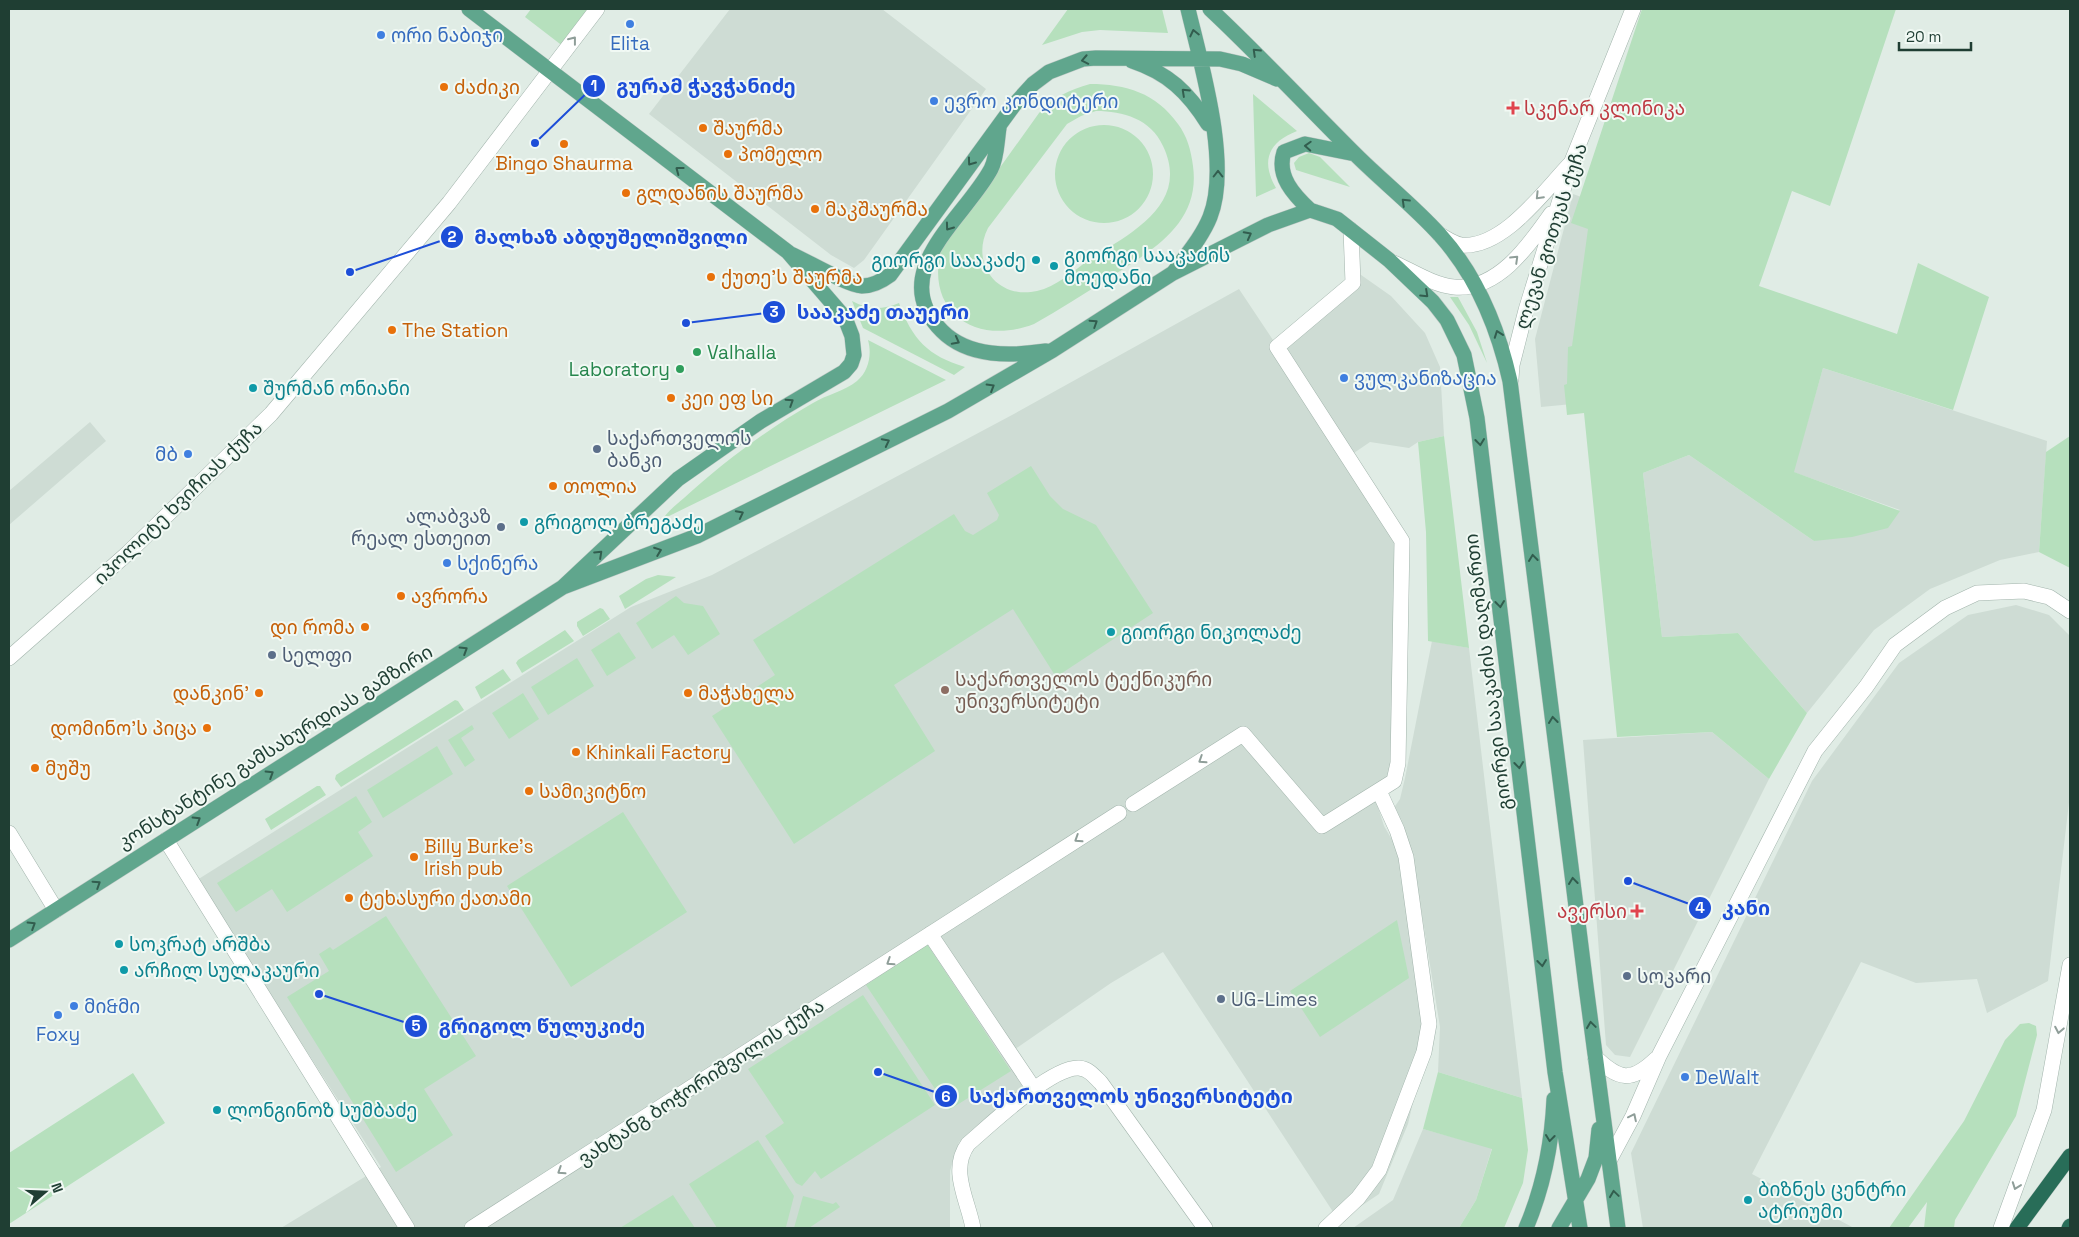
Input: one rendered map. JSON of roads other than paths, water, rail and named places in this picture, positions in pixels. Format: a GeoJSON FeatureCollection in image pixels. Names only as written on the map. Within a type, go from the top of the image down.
{"type":"FeatureCollection","features":[{"type":"Feature","properties":{"kind":"highway"},"geometry":{"type":"LineString","coordinates":[[2018,1228],[2070,1156]]}},
{"type":"Feature","properties":{"kind":"main road"},"geometry":{"type":"LineString","coordinates":[[469,9],[788,252],[851,283],[862,286],[882,280],[890,275],[1000,123],[1033,84],[1048,72],[1083,59],[1199,57],[1242,64],[1291,86]]}},
{"type":"Feature","properties":{"kind":"main road"},"geometry":{"type":"LineString","coordinates":[[1173,273],[1210,218],[1218,182],[1218,161],[1213,131],[1188,9]]}},
{"type":"Feature","properties":{"kind":"main road"},"geometry":{"type":"LineString","coordinates":[[1210,9],[1291,86],[1355,154],[1440,235],[1474,284],[1497,331],[1510,381],[1618,1228]]}},
{"type":"Feature","properties":{"kind":"main road"},"geometry":{"type":"LineString","coordinates":[[1123,58],[1149,68],[1172,81],[1193,100],[1213,131]]}},
{"type":"Feature","properties":{"kind":"main road"},"geometry":{"type":"LineString","coordinates":[[1000,123],[992,167],[934,247],[923,270],[922,288],[926,309],[935,324],[946,335],[974,350],[1010,354],[1053,350]]}},
{"type":"Feature","properties":{"kind":"main road"},"geometry":{"type":"LineString","coordinates":[[563,587],[697,536],[948,411],[1053,350],[1173,273],[1274,222],[1310,210],[1293,194],[1285,180],[1281,162],[1284,152],[1305,144],[1355,154]]}},
{"type":"Feature","properties":{"kind":"main road","name":"გიორგი სააკაძის დაღმართი"},"geometry":{"type":"LineString","coordinates":[[1310,210],[1336,219],[1352,230],[1389,260],[1433,302],[1447,320],[1464,355],[1469,372],[1478,418],[1555,1072],[1580,1228]]}},
{"type":"Feature","properties":{"kind":"main road"},"geometry":{"type":"LineString","coordinates":[[563,587],[678,479],[769,416],[844,372],[851,364],[854,354],[852,336],[845,318],[788,252]]}},
{"type":"Feature","properties":{"kind":"main road","name":"კონსტანტინე გამსახურდიას გამზირი"},"geometry":{"type":"LineString","coordinates":[[9,940],[563,587]]}},
{"type":"Feature","properties":{"kind":"main road"},"geometry":{"type":"LineString","coordinates":[[1526,1228],[1544,1172],[1550,1141],[1555,1072]]}},
{"type":"Feature","properties":{"kind":"main road"},"geometry":{"type":"LineString","coordinates":[[1559,1228],[1576,1200],[1596,1158],[1602,1108]]}},
{"type":"Feature","properties":{"kind":"street","name":"იპოლიტე ხვიჩიას ქუჩა"},"geometry":{"type":"LineString","coordinates":[[9,658],[128,553],[271,414],[449,203],[597,9]]}},
{"type":"Feature","properties":{"kind":"street","name":"ლევან გოთუას ქუჩა"},"geometry":{"type":"LineString","coordinates":[[1510,381],[1521,326],[1572,161],[1633,9]]}},
{"type":"Feature","properties":{"kind":"street"},"geometry":{"type":"LineString","coordinates":[[1440,235],[1460,245],[1475,244],[1505,232],[1572,161]]}},
{"type":"Feature","properties":{"kind":"street"},"geometry":{"type":"LineString","coordinates":[[1389,260],[1444,285],[1462,287],[1474,284],[1495,274],[1515,260],[1558,205]]}},
{"type":"Feature","properties":{"kind":"street"},"geometry":{"type":"LineString","coordinates":[[1133,804],[1243,734],[1322,826],[1394,781],[1398,763],[1402,540],[1277,346],[1352,283],[1352,230]]}},
{"type":"Feature","properties":{"kind":"street"},"geometry":{"type":"LineString","coordinates":[[1610,1159],[1634,1116],[1659,1056],[1815,751],[1866,687],[1896,645],[1945,608],[1977,593],[2024,591],[2049,596],[2070,611]]}},
{"type":"Feature","properties":{"kind":"street"},"geometry":{"type":"LineString","coordinates":[[1326,1228],[1358,1198],[1379,1170],[1424,1052],[1429,1024],[1406,857],[1397,830],[1379,791]]}},
{"type":"Feature","properties":{"kind":"street","name":"ვახტანგ ბოჭორიშვილის ქუჩა"},"geometry":{"type":"LineString","coordinates":[[472,1228],[1120,813]]}},
{"type":"Feature","properties":{"kind":"street"},"geometry":{"type":"LineString","coordinates":[[9,833],[56,910]]}},
{"type":"Feature","properties":{"kind":"street"},"geometry":{"type":"LineString","coordinates":[[166,840],[407,1228]]}},
{"type":"Feature","properties":{"kind":"street"},"geometry":{"type":"LineString","coordinates":[[930,934],[1034,1089]]}},
{"type":"Feature","properties":{"kind":"street"},"geometry":{"type":"LineString","coordinates":[[2001,1228],[2044,1110],[2070,965]]}},
{"type":"Feature","properties":{"kind":"street"},"geometry":{"type":"LineString","coordinates":[[1595,1057],[1609,1071],[1627,1076],[1648,1067],[1659,1056]]}},
{"type":"Feature","properties":{"kind":"street"},"geometry":{"type":"LineString","coordinates":[[973,1228],[959,1177],[963,1150],[1034,1089],[1064,1070],[1078,1068],[1089,1071],[1100,1083],[1205,1228]]}},
{"type":"Feature","properties":{"kind":"place","name":"Elita"},"geometry":{"type":"Point","coordinates":[630,24]}},
{"type":"Feature","properties":{"kind":"place","name":"ორი ნაბიჯი"},"geometry":{"type":"Point","coordinates":[381,35]}},
{"type":"Feature","properties":{"kind":"place","name":"ძაძიკი"},"geometry":{"type":"Point","coordinates":[444,87]}},
{"type":"Feature","properties":{"kind":"place","name":"ევრო კონდიტერი"},"geometry":{"type":"Point","coordinates":[934,101]}},
{"type":"Feature","properties":{"kind":"place","name":"სკენარ კლინიკა"},"geometry":{"type":"Point","coordinates":[1513,108]}},
{"type":"Feature","properties":{"kind":"place","name":"შაურმა"},"geometry":{"type":"Point","coordinates":[703,128]}},
{"type":"Feature","properties":{"kind":"place","name":"გურამ ჭავჭანიძე"},"geometry":{"type":"Point","coordinates":[535,143]}},
{"type":"Feature","properties":{"kind":"place","name":"Bingo Shaurma"},"geometry":{"type":"Point","coordinates":[564,144]}},
{"type":"Feature","properties":{"kind":"place","name":"პომელო"},"geometry":{"type":"Point","coordinates":[728,154]}},
{"type":"Feature","properties":{"kind":"place","name":"გლდანის შაურმა"},"geometry":{"type":"Point","coordinates":[626,193]}},
{"type":"Feature","properties":{"kind":"place","name":"მაკშაურმა"},"geometry":{"type":"Point","coordinates":[815,209]}},
{"type":"Feature","properties":{"kind":"place","name":"გიორგი სააკაძე"},"geometry":{"type":"Point","coordinates":[1036,260]}},
{"type":"Feature","properties":{"kind":"place","name":"გიორგი სააკაძის მოედანი"},"geometry":{"type":"Point","coordinates":[1054,266]}},
{"type":"Feature","properties":{"kind":"place","name":"მალხაზ აბდუშელიშვილი"},"geometry":{"type":"Point","coordinates":[350,272]}},
{"type":"Feature","properties":{"kind":"place","name":"ქუთე'ს შაურმა"},"geometry":{"type":"Point","coordinates":[711,277]}},
{"type":"Feature","properties":{"kind":"place","name":"სააკაძე თაუერი"},"geometry":{"type":"Point","coordinates":[686,323]}},
{"type":"Feature","properties":{"kind":"place","name":"The Station"},"geometry":{"type":"Point","coordinates":[392,330]}},
{"type":"Feature","properties":{"kind":"place","name":"Valhalla"},"geometry":{"type":"Point","coordinates":[697,352]}},
{"type":"Feature","properties":{"kind":"place","name":"Laboratory"},"geometry":{"type":"Point","coordinates":[680,369]}},
{"type":"Feature","properties":{"kind":"place","name":"ვულკანიზაცია"},"geometry":{"type":"Point","coordinates":[1344,378]}},
{"type":"Feature","properties":{"kind":"place","name":"შურმან ონიანი"},"geometry":{"type":"Point","coordinates":[253,388]}},
{"type":"Feature","properties":{"kind":"place","name":"კეი ეფ სი"},"geometry":{"type":"Point","coordinates":[671,398]}},
{"type":"Feature","properties":{"kind":"place","name":"საქართველოს ბანკი"},"geometry":{"type":"Point","coordinates":[597,449]}},
{"type":"Feature","properties":{"kind":"place","name":"მბ"},"geometry":{"type":"Point","coordinates":[188,454]}},
{"type":"Feature","properties":{"kind":"place","name":"თოლია"},"geometry":{"type":"Point","coordinates":[553,486]}},
{"type":"Feature","properties":{"kind":"place","name":"გრიგოლ ბრეგაძე"},"geometry":{"type":"Point","coordinates":[524,522]}},
{"type":"Feature","properties":{"kind":"place","name":"ალაბვაზ რეალ ესთეით"},"geometry":{"type":"Point","coordinates":[501,527]}},
{"type":"Feature","properties":{"kind":"place","name":"სქინერა"},"geometry":{"type":"Point","coordinates":[447,563]}},
{"type":"Feature","properties":{"kind":"place","name":"ავრორა"},"geometry":{"type":"Point","coordinates":[401,596]}},
{"type":"Feature","properties":{"kind":"place","name":"დი რომა"},"geometry":{"type":"Point","coordinates":[365,627]}},
{"type":"Feature","properties":{"kind":"place","name":"გიორგი ნიკოლაძე"},"geometry":{"type":"Point","coordinates":[1111,632]}},
{"type":"Feature","properties":{"kind":"place","name":"სელფი"},"geometry":{"type":"Point","coordinates":[272,655]}},
{"type":"Feature","properties":{"kind":"place","name":"საქართველოს ტექნიკური უნივერსიტეტი"},"geometry":{"type":"Point","coordinates":[945,690]}},
{"type":"Feature","properties":{"kind":"place","name":"დანკინ'"},"geometry":{"type":"Point","coordinates":[259,693]}},
{"type":"Feature","properties":{"kind":"place","name":"მაჭახელა"},"geometry":{"type":"Point","coordinates":[688,693]}},
{"type":"Feature","properties":{"kind":"place","name":"დომინო'ს პიცა"},"geometry":{"type":"Point","coordinates":[207,728]}},
{"type":"Feature","properties":{"kind":"place","name":"Khinkali Factory"},"geometry":{"type":"Point","coordinates":[576,752]}},
{"type":"Feature","properties":{"kind":"place","name":"მუშუ"},"geometry":{"type":"Point","coordinates":[35,768]}},
{"type":"Feature","properties":{"kind":"place","name":"სამიკიტნო"},"geometry":{"type":"Point","coordinates":[529,791]}},
{"type":"Feature","properties":{"kind":"place","name":"Billy Burke's Irish pub"},"geometry":{"type":"Point","coordinates":[414,857]}},
{"type":"Feature","properties":{"kind":"place","name":"კანი"},"geometry":{"type":"Point","coordinates":[1628,881]}},
{"type":"Feature","properties":{"kind":"place","name":"ტეხასური ქათამი"},"geometry":{"type":"Point","coordinates":[349,898]}},
{"type":"Feature","properties":{"kind":"place","name":"ავერსი"},"geometry":{"type":"Point","coordinates":[1637,911]}},
{"type":"Feature","properties":{"kind":"place","name":"სოკრატ არშბა"},"geometry":{"type":"Point","coordinates":[119,944]}},
{"type":"Feature","properties":{"kind":"place","name":"არჩილ სულაკაური"},"geometry":{"type":"Point","coordinates":[124,970]}},
{"type":"Feature","properties":{"kind":"place","name":"სოკარი"},"geometry":{"type":"Point","coordinates":[1627,976]}},
{"type":"Feature","properties":{"kind":"place","name":"გრიგოლ წულუკიძე"},"geometry":{"type":"Point","coordinates":[319,994]}},
{"type":"Feature","properties":{"kind":"place","name":"UG-Limes"},"geometry":{"type":"Point","coordinates":[1221,999]}},
{"type":"Feature","properties":{"kind":"place","name":"მი&მი"},"geometry":{"type":"Point","coordinates":[74,1006]}},
{"type":"Feature","properties":{"kind":"place","name":"Foxy"},"geometry":{"type":"Point","coordinates":[58,1015]}},
{"type":"Feature","properties":{"kind":"place","name":"საქართველოს უნივერსიტეტი"},"geometry":{"type":"Point","coordinates":[878,1072]}},
{"type":"Feature","properties":{"kind":"place","name":"DeWalt"},"geometry":{"type":"Point","coordinates":[1685,1077]}},
{"type":"Feature","properties":{"kind":"place","name":"ლონგინოზ სუმბაძე"},"geometry":{"type":"Point","coordinates":[217,1110]}},
{"type":"Feature","properties":{"kind":"place","name":"ბიზნეს ცენტრი ატრიუმი"},"geometry":{"type":"Point","coordinates":[1748,1200]}}]}
